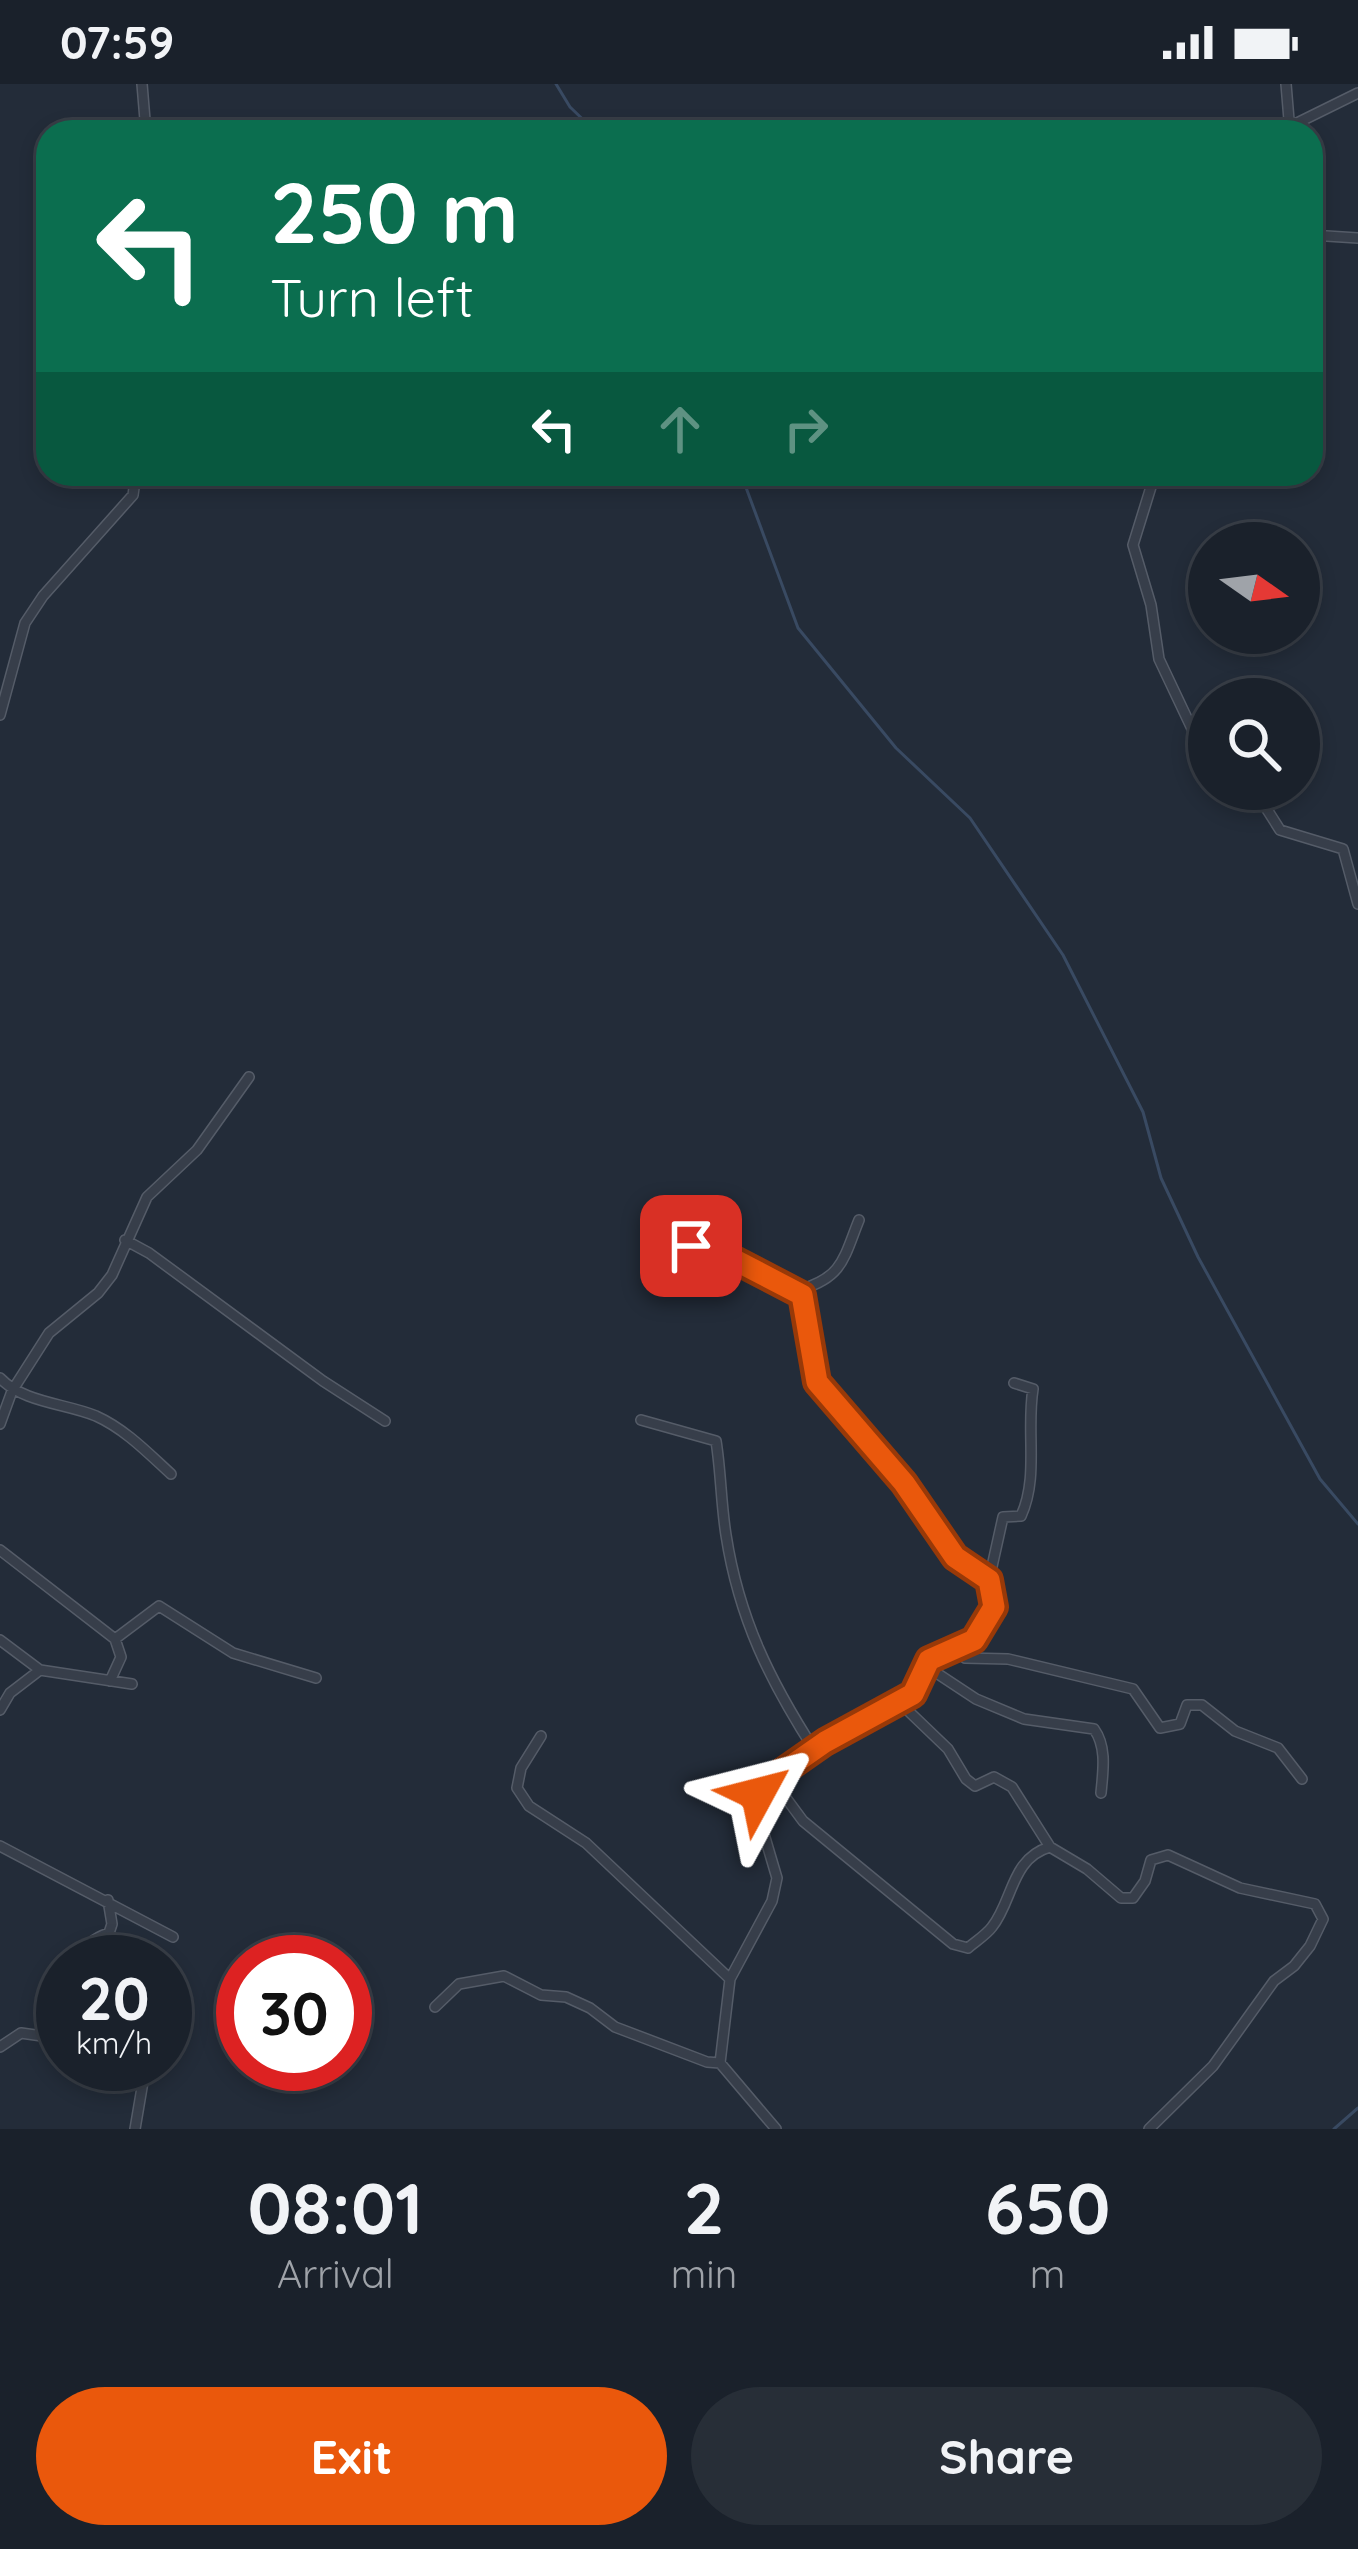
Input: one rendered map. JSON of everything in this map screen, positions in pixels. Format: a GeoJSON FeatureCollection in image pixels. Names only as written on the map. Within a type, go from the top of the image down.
{"type":"FeatureCollection","features":[{"type":"Feature","properties":{"kind":"street"},"geometry":{"type":"LineString","coordinates":[[142,84],[145,120]]}},
{"type":"Feature","properties":{"kind":"street"},"geometry":{"type":"LineString","coordinates":[[1286,84],[1290,120]]}},
{"type":"Feature","properties":{"kind":"street"},"geometry":{"type":"LineString","coordinates":[[1308,120],[1358,93]]}},
{"type":"Feature","properties":{"kind":"street"},"geometry":{"type":"LineString","coordinates":[[1323,236],[1358,238]]}},
{"type":"Feature","properties":{"kind":"street"},"geometry":{"type":"LineString","coordinates":[[0,715],[25,623],[133,496],[134,486]]}},
{"type":"Feature","properties":{"kind":"street"},"geometry":{"type":"LineString","coordinates":[[1151,486],[1133,545],[1151,605],[1159,658],[1188,720]]}},
{"type":"Feature","properties":{"kind":"street"},"geometry":{"type":"LineString","coordinates":[[1267,810],[1280,830],[1343,849],[1358,904]]}},
{"type":"Feature","properties":{"kind":"street"},"geometry":{"type":"LineString","coordinates":[[0,1424],[13,1391],[49,1333],[98,1293],[112,1275],[147,1198],[197,1150],[249,1076]]}},
{"type":"Feature","properties":{"kind":"street"},"geometry":{"type":"LineString","coordinates":[[859,1220],[841,1267],[826,1282],[802,1289],[817,1382],[904,1483],[955,1557],[989,1580]]}},
{"type":"Feature","properties":{"kind":"street"},"geometry":{"type":"LineString","coordinates":[[125,1240],[149,1252],[323,1382],[386,1421]]}},
{"type":"Feature","properties":{"kind":"street"},"geometry":{"type":"LineString","coordinates":[[680,1255],[691,1246],[706,1245],[802,1295]]}},
{"type":"Feature","properties":{"kind":"street"},"geometry":{"type":"LineString","coordinates":[[0,1378],[13,1391],[98,1417],[122,1431],[171,1474]]}},
{"type":"Feature","properties":{"kind":"street"},"geometry":{"type":"LineString","coordinates":[[720,2063],[730,1979],[772,1901],[777,1878],[760,1824],[758,1794],[815,1751],[913,1694],[926,1666],[951,1647],[974,1640],[986,1623],[994,1607],[989,1580],[1003,1517],[1021,1516],[1028,1501],[1028,1418],[1033,1389],[1014,1383]]}},
{"type":"Feature","properties":{"kind":"street"},"geometry":{"type":"LineString","coordinates":[[641,1420],[716,1441],[725,1533],[746,1619],[765,1670],[815,1751]]}},
{"type":"Feature","properties":{"kind":"street"},"geometry":{"type":"LineString","coordinates":[[0,1550],[116,1639],[122,1658],[110,1681]]}},
{"type":"Feature","properties":{"kind":"street"},"geometry":{"type":"LineString","coordinates":[[116,1639],[159,1606],[233,1653],[316,1678]]}},
{"type":"Feature","properties":{"kind":"street"},"geometry":{"type":"LineString","coordinates":[[0,1640],[40,1670],[132,1684]]}},
{"type":"Feature","properties":{"kind":"street"},"geometry":{"type":"LineString","coordinates":[[951,1647],[965,1658],[1008,1659],[1133,1688],[1160,1728],[1180,1724],[1187,1706],[1202,1705],[1234,1731],[1278,1748],[1302,1779]]}},
{"type":"Feature","properties":{"kind":"street"},"geometry":{"type":"LineString","coordinates":[[926,1666],[976,1699],[1024,1720],[1094,1729],[1101,1738],[1101,1792]]}},
{"type":"Feature","properties":{"kind":"street"},"geometry":{"type":"LineString","coordinates":[[0,1710],[10,1693],[40,1670]]}},
{"type":"Feature","properties":{"kind":"street"},"geometry":{"type":"LineString","coordinates":[[899,1702],[948,1749],[966,1779],[975,1786],[994,1778],[1012,1787],[1050,1846],[1087,1869],[1120,1898],[1132,1898],[1145,1881],[1151,1860],[1168,1855],[1240,1888],[1315,1904],[1322,1919],[1310,1946],[1274,1981],[1213,2066],[1149,2129]]}},
{"type":"Feature","properties":{"kind":"street"},"geometry":{"type":"LineString","coordinates":[[541,1736],[521,1768],[518,1788],[529,1806],[586,1843],[730,1979]]}},
{"type":"Feature","properties":{"kind":"street"},"geometry":{"type":"LineString","coordinates":[[772,1779],[803,1821],[953,1944],[968,1948],[994,1925],[1012,1878],[1042,1848],[1050,1846]]}},
{"type":"Feature","properties":{"kind":"street"},"geometry":{"type":"LineString","coordinates":[[0,1846],[171,1935]]}},
{"type":"Feature","properties":{"kind":"street"},"geometry":{"type":"LineString","coordinates":[[106,1935],[112,1924],[108,1900]]}},
{"type":"Feature","properties":{"kind":"street"},"geometry":{"type":"LineString","coordinates":[[435,2008],[459,1984],[504,1976],[542,1995],[566,1997],[615,2027],[720,2063],[776,2129]]}},
{"type":"Feature","properties":{"kind":"street"},"geometry":{"type":"LineString","coordinates":[[0,2047],[21,2032],[36,2034]]}},
{"type":"Feature","properties":{"kind":"street"},"geometry":{"type":"LineString","coordinates":[[135,2129],[141,2091]]}},
{"type":"Feature","properties":{"kind":"waterway"},"geometry":{"type":"LineString","coordinates":[[556,84],[584,120]]}},
{"type":"Feature","properties":{"kind":"waterway"},"geometry":{"type":"LineString","coordinates":[[745,486],[798,628],[896,748],[970,818],[1063,955],[1143,1112],[1161,1178],[1198,1257],[1320,1479],[1358,1524]]}},
{"type":"Feature","properties":{"kind":"waterway"},"geometry":{"type":"LineString","coordinates":[[1334,2129],[1358,2108]]}},
{"type":"Feature","properties":{"kind":"route"},"geometry":{"type":"LineString","coordinates":[[691,1246],[706,1245],[802,1295],[817,1382],[904,1483],[955,1557],[989,1580],[994,1607],[974,1640],[929,1660],[913,1694],[825,1742],[758,1794]]}}]}
